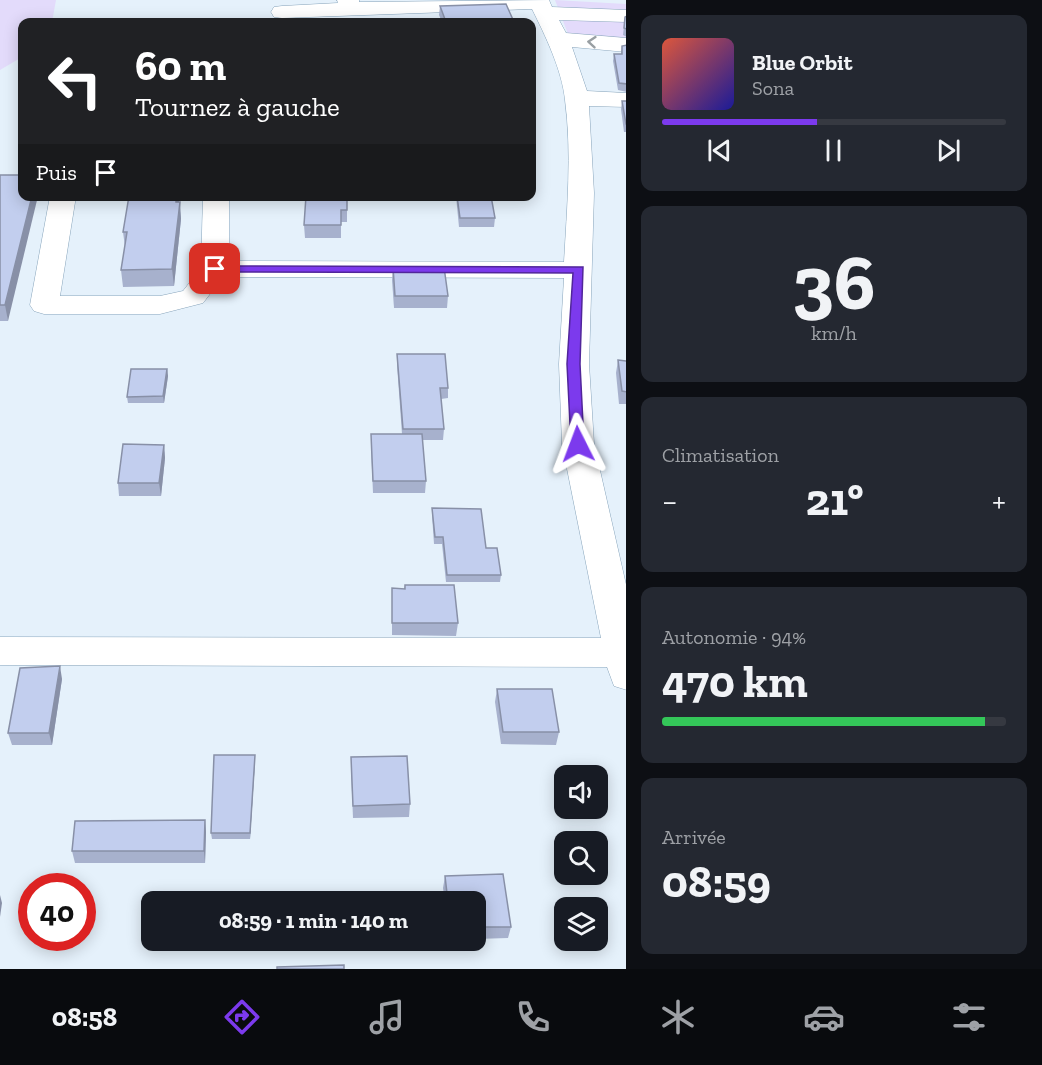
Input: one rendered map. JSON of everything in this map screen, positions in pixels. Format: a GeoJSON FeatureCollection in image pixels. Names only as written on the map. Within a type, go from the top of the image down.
{"type":"FeatureCollection","features":[{"type":"Feature","properties":{"kind":"street"},"geometry":{"type":"LineString","coordinates":[[282,12],[349,5],[541,5],[626,16]]}},
{"type":"Feature","properties":{"kind":"street"},"geometry":{"type":"LineString","coordinates":[[0,651],[624,664],[578,444],[574,364],[581,193],[577,98],[558,39],[541,5]]}},
{"type":"Feature","properties":{"kind":"street"},"geometry":{"type":"LineString","coordinates":[[558,39],[626,45]]}},
{"type":"Feature","properties":{"kind":"street"},"geometry":{"type":"LineString","coordinates":[[577,98],[626,100]]}},
{"type":"Feature","properties":{"kind":"street"},"geometry":{"type":"LineString","coordinates":[[62,201],[44,305],[160,305],[193,297],[215,269],[216,201]]}},
{"type":"Feature","properties":{"kind":"street"},"geometry":{"type":"LineString","coordinates":[[215,269],[579,270]]}},
{"type":"Feature","properties":{"kind":"shaded area"},"geometry":{"type":"Polygon","coordinates":[[[0,0],[56,0],[53,18],[18,18],[18,59],[0,70],[0,0]]]}},
{"type":"Feature","properties":{"kind":"shaded area"},"geometry":{"type":"Polygon","coordinates":[[[555,0],[626,4],[626,39],[568,34],[555,0]]]}},
{"type":"Feature","properties":{"kind":"building"},"geometry":{"type":"Polygon","coordinates":[[[506,4],[512,18],[444,18],[440,6],[506,4]]]}},
{"type":"Feature","properties":{"kind":"building"},"geometry":{"type":"Polygon","coordinates":[[[626,45],[626,84],[619,83],[614,54],[622,54],[622,46],[626,45]]]}},
{"type":"Feature","properties":{"kind":"building"},"geometry":{"type":"Polygon","coordinates":[[[622,101],[626,101],[626,124],[622,101]]]}},
{"type":"Feature","properties":{"kind":"building"},"geometry":{"type":"Polygon","coordinates":[[[0,175],[18,175],[18,201],[31,201],[5,305],[0,305],[0,175]]]}},
{"type":"Feature","properties":{"kind":"building"},"geometry":{"type":"Polygon","coordinates":[[[128,201],[180,202],[172,269],[121,270],[127,232],[123,232],[128,201]]]}},
{"type":"Feature","properties":{"kind":"building"},"geometry":{"type":"Polygon","coordinates":[[[306,201],[347,201],[347,210],[341,210],[341,225],[304,225],[306,201]]]}},
{"type":"Feature","properties":{"kind":"building"},"geometry":{"type":"Polygon","coordinates":[[[458,201],[492,201],[495,218],[460,218],[458,201]]]}},
{"type":"Feature","properties":{"kind":"building"},"geometry":{"type":"Polygon","coordinates":[[[393,267],[444,267],[448,296],[395,296],[393,267]]]}},
{"type":"Feature","properties":{"kind":"building"},"geometry":{"type":"Polygon","coordinates":[[[397,354],[445,354],[448,388],[440,388],[444,429],[403,429],[397,354]]]}},
{"type":"Feature","properties":{"kind":"building"},"geometry":{"type":"Polygon","coordinates":[[[618,360],[626,361],[626,392],[622,391],[618,360]]]}},
{"type":"Feature","properties":{"kind":"building"},"geometry":{"type":"Polygon","coordinates":[[[131,369],[167,369],[163,396],[127,397],[131,369]]]}},
{"type":"Feature","properties":{"kind":"building"},"geometry":{"type":"Polygon","coordinates":[[[371,434],[422,434],[426,481],[373,481],[371,434]]]}},
{"type":"Feature","properties":{"kind":"building"},"geometry":{"type":"Polygon","coordinates":[[[123,444],[164,445],[159,483],[118,483],[123,444]]]}},
{"type":"Feature","properties":{"kind":"building"},"geometry":{"type":"Polygon","coordinates":[[[432,508],[481,509],[486,548],[497,548],[501,575],[447,575],[443,537],[435,537],[432,508]]]}},
{"type":"Feature","properties":{"kind":"building"},"geometry":{"type":"Polygon","coordinates":[[[405,585],[454,585],[458,623],[392,623],[392,588],[405,589],[405,585]]]}},
{"type":"Feature","properties":{"kind":"building"},"geometry":{"type":"Polygon","coordinates":[[[60,666],[49,733],[8,733],[20,668],[60,666]]]}},
{"type":"Feature","properties":{"kind":"building"},"geometry":{"type":"Polygon","coordinates":[[[497,689],[552,689],[559,732],[503,732],[497,689]]]}},
{"type":"Feature","properties":{"kind":"building"},"geometry":{"type":"Polygon","coordinates":[[[214,755],[255,755],[250,833],[211,833],[214,755]]]}},
{"type":"Feature","properties":{"kind":"building"},"geometry":{"type":"Polygon","coordinates":[[[407,756],[410,804],[353,806],[351,757],[407,756]]]}},
{"type":"Feature","properties":{"kind":"building"},"geometry":{"type":"Polygon","coordinates":[[[205,820],[204,851],[72,851],[75,821],[205,820]]]}},
{"type":"Feature","properties":{"kind":"building"},"geometry":{"type":"Polygon","coordinates":[[[503,874],[511,927],[486,927],[486,891],[447,891],[445,876],[503,874]]]}},
{"type":"Feature","properties":{"kind":"building"},"geometry":{"type":"Polygon","coordinates":[[[344,965],[344,969],[277,969],[277,967],[344,965]]]}},
{"type":"Feature","properties":{"kind":"route"},"geometry":{"type":"LineString","coordinates":[[215,269],[579,270],[574,364],[578,444]]}}]}
